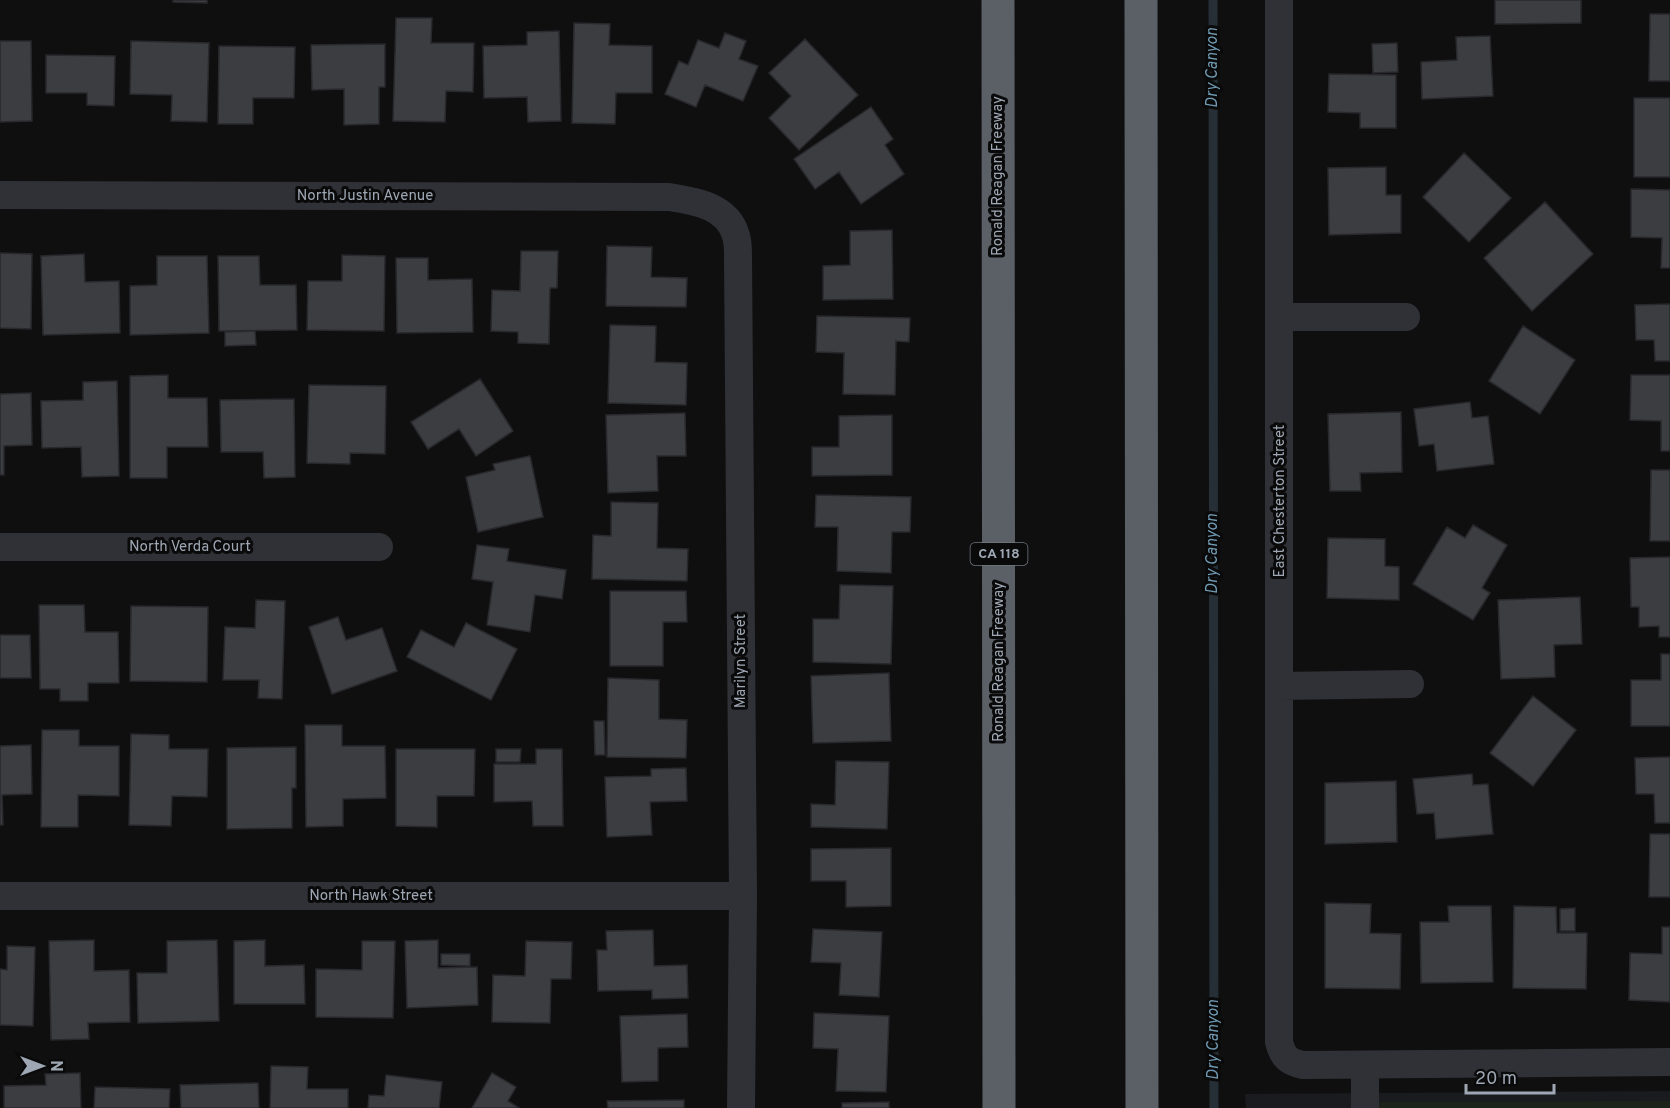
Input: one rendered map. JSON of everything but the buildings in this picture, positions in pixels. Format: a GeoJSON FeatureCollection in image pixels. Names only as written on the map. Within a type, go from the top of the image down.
{"type":"FeatureCollection","features":[{"type":"Feature","properties":{"kind":"highway","name":"Ronald Reagan Freeway"},"geometry":{"type":"LineString","coordinates":[[998,0],[999,1108]]}},
{"type":"Feature","properties":{"kind":"highway"},"geometry":{"type":"LineString","coordinates":[[1141,0],[1142,1108]]}},
{"type":"Feature","properties":{"kind":"street","name":"East Chesterton Street"},"geometry":{"type":"LineString","coordinates":[[1279,0],[1279,1042],[1282,1054],[1291,1063],[1365,1065]]}},
{"type":"Feature","properties":{"kind":"street","name":"North Justin Avenue"},"geometry":{"type":"LineString","coordinates":[[0,195],[669,197],[699,201],[726,217]]}},
{"type":"Feature","properties":{"kind":"street","name":"Marilyn Street"},"geometry":{"type":"LineString","coordinates":[[726,217],[736,235],[738,255],[743,896],[741,1108]]}},
{"type":"Feature","properties":{"kind":"street"},"geometry":{"type":"LineString","coordinates":[[1280,317],[1406,317]]}},
{"type":"Feature","properties":{"kind":"street","name":"North Verda Court"},"geometry":{"type":"LineString","coordinates":[[0,547],[379,547]]}},
{"type":"Feature","properties":{"kind":"street"},"geometry":{"type":"LineString","coordinates":[[1280,686],[1410,684]]}},
{"type":"Feature","properties":{"kind":"street","name":"North Hawk Street"},"geometry":{"type":"LineString","coordinates":[[0,896],[743,896]]}},
{"type":"Feature","properties":{"kind":"street"},"geometry":{"type":"LineString","coordinates":[[1365,1108],[1365,1065],[1670,1062]]}},
{"type":"Feature","properties":{"kind":"shaded area"},"geometry":{"type":"Polygon","coordinates":[[[1670,1091],[1670,1108],[1246,1108],[1245,1094],[1670,1091]]]}},
{"type":"Feature","properties":{"kind":"shaded area"},"geometry":{"type":"Polygon","coordinates":[[[1670,1101],[1670,1108],[1376,1108],[1376,1102],[1670,1101]]]}},
{"type":"Feature","properties":{"kind":"waterway","name":"Dry Canyon"},"geometry":{"type":"LineString","coordinates":[[1213,0],[1214,1108]]}}]}
